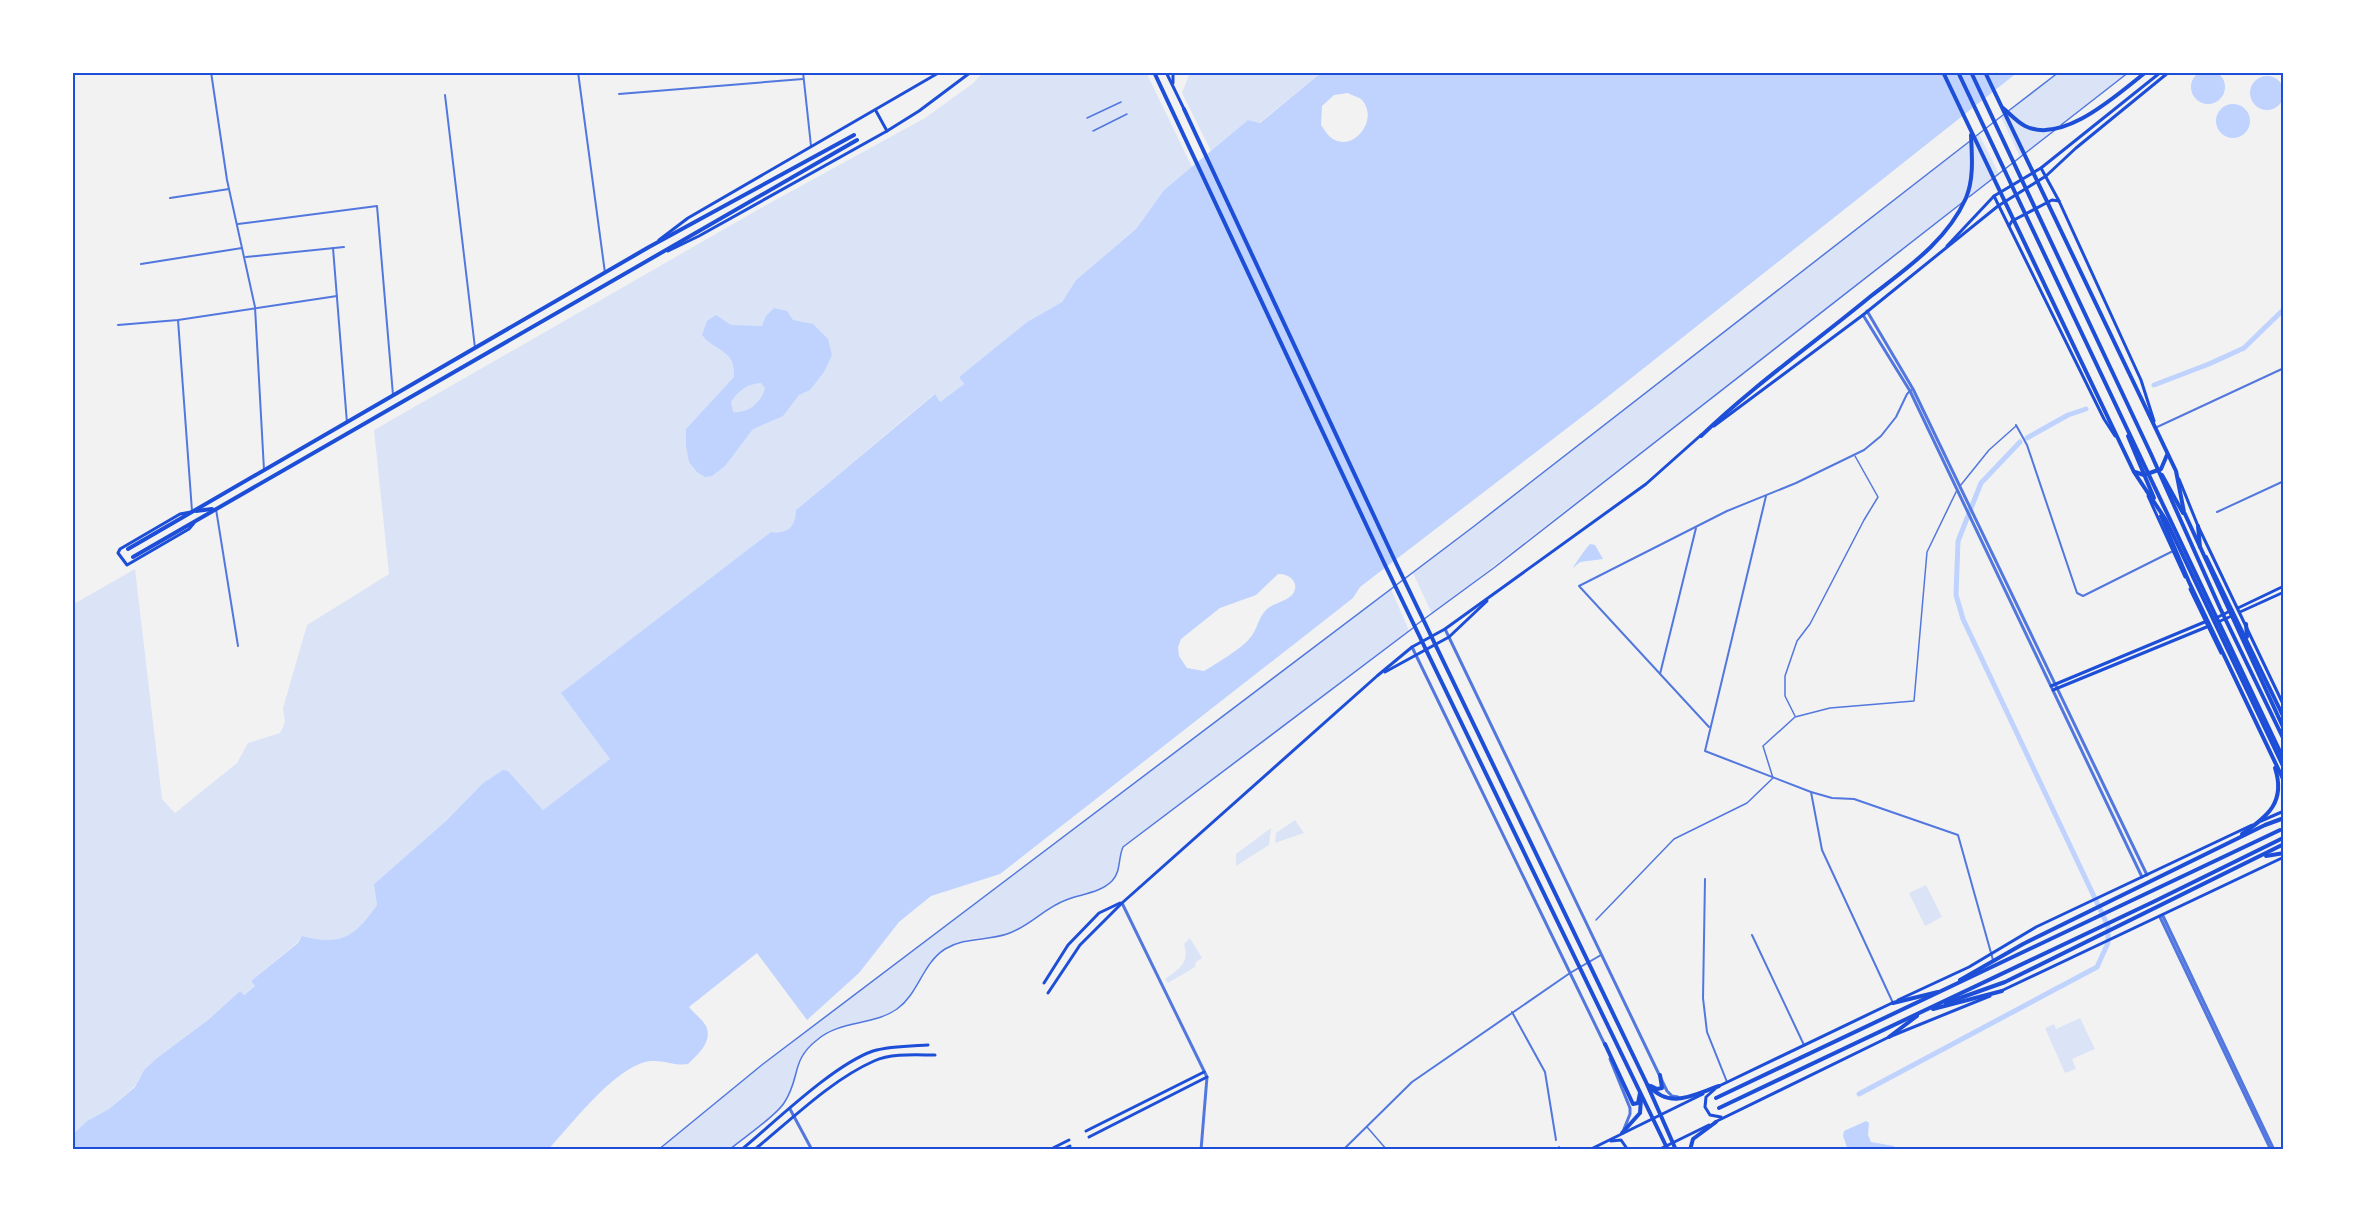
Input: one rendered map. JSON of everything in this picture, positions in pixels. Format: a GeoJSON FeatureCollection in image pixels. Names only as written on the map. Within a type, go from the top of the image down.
{"type":"FeatureCollection","features":[{"type":"Feature","properties":{"kind":"main road"},"geometry":{"type":"LineString","coordinates":[[649,247],[688,218],[940,72]]}},
{"type":"Feature","properties":{"kind":"main road"},"geometry":{"type":"LineString","coordinates":[[656,256],[699,236],[887,131],[919,111],[971,72]]}},
{"type":"Feature","properties":{"kind":"main road"},"geometry":{"type":"LineString","coordinates":[[1154,72],[1386,567],[1667,1148]]}},
{"type":"Feature","properties":{"kind":"main road"},"geometry":{"type":"LineString","coordinates":[[1166,72],[1401,574],[1646,1082],[1676,1150]]}},
{"type":"Feature","properties":{"kind":"main road"},"geometry":{"type":"LineString","coordinates":[[1173,72],[1174,88]]}},
{"type":"Feature","properties":{"kind":"main road"},"geometry":{"type":"LineString","coordinates":[[1943,72],[2134,472],[2166,520],[2284,768]]}},
{"type":"Feature","properties":{"kind":"main road"},"geometry":{"type":"LineString","coordinates":[[1958,72],[2284,760]]}},
{"type":"Feature","properties":{"kind":"main road"},"geometry":{"type":"LineString","coordinates":[[1971,72],[2151,453],[2220,608],[2284,740]]}},
{"type":"Feature","properties":{"kind":"main road"},"geometry":{"type":"LineString","coordinates":[[1985,72],[2168,454],[2198,526],[2284,706]]}},
{"type":"Feature","properties":{"kind":"main road"},"geometry":{"type":"LineString","coordinates":[[2001,107],[2025,126],[2048,130],[2074,123],[2101,107],[2146,72]]}},
{"type":"Feature","properties":{"kind":"main road"},"geometry":{"type":"LineString","coordinates":[[1940,254],[1994,196],[2041,168],[2161,72]]}},
{"type":"Feature","properties":{"kind":"main road"},"geometry":{"type":"LineString","coordinates":[[1701,436],[1865,313],[1998,206],[2046,176],[2076,148],[2169,72]]}},
{"type":"Feature","properties":{"kind":"main road"},"geometry":{"type":"LineString","coordinates":[[876,111],[887,131]]}},
{"type":"Feature","properties":{"kind":"main road"},"geometry":{"type":"LineString","coordinates":[[1048,993],[1080,945],[1122,903],[1377,676],[1412,647],[1445,629],[1646,484],[1739,400],[1932,247],[1952,223],[1967,197],[1972,168],[1971,131]]}},
{"type":"Feature","properties":{"kind":"main road"},"geometry":{"type":"LineString","coordinates":[[128,549],[649,247],[854,135]]}},
{"type":"Feature","properties":{"kind":"main road"},"geometry":{"type":"LineString","coordinates":[[133,557],[857,140]]}},
{"type":"Feature","properties":{"kind":"main road"},"geometry":{"type":"LineString","coordinates":[[2041,168],[2060,201],[2141,380],[2150,403],[2155,428]]}},
{"type":"Feature","properties":{"kind":"main road"},"geometry":{"type":"LineString","coordinates":[[1994,196],[2104,419],[2124,450]]}},
{"type":"Feature","properties":{"kind":"main road"},"geometry":{"type":"LineString","coordinates":[[2008,226],[2012,221],[2052,200],[2060,201]]}},
{"type":"Feature","properties":{"kind":"main road"},"geometry":{"type":"LineString","coordinates":[[442,367],[447,376]]}},
{"type":"Feature","properties":{"kind":"main road"},"geometry":{"type":"LineString","coordinates":[[2108,385],[2189,582],[2284,782]]}},
{"type":"Feature","properties":{"kind":"main road"},"geometry":{"type":"LineString","coordinates":[[2151,453],[2205,554],[2284,718]]}},
{"type":"Feature","properties":{"kind":"main road"},"geometry":{"type":"LineString","coordinates":[[2134,472],[2144,475],[2161,469],[2168,454]]}},
{"type":"Feature","properties":{"kind":"main road"},"geometry":{"type":"LineString","coordinates":[[2176,471],[2184,512],[2284,729]]}},
{"type":"Feature","properties":{"kind":"main road"},"geometry":{"type":"LineString","coordinates":[[2145,489],[2205,622],[2284,782]]}},
{"type":"Feature","properties":{"kind":"main road"},"geometry":{"type":"LineString","coordinates":[[198,520],[189,529],[129,564],[125,564],[118,553],[120,549],[180,514],[216,509]]}},
{"type":"Feature","properties":{"kind":"main road"},"geometry":{"type":"LineString","coordinates":[[2198,526],[2201,551]]}},
{"type":"Feature","properties":{"kind":"main road"},"geometry":{"type":"LineString","coordinates":[[2173,551],[2188,568]]}},
{"type":"Feature","properties":{"kind":"main road"},"geometry":{"type":"LineString","coordinates":[[2055,690],[2208,627],[2238,608],[2284,586]]}},
{"type":"Feature","properties":{"kind":"main road"},"geometry":{"type":"LineString","coordinates":[[2230,614],[2240,612],[2284,592]]}},
{"type":"Feature","properties":{"kind":"main road"},"geometry":{"type":"LineString","coordinates":[[1377,676],[1449,638],[1495,593]]}},
{"type":"Feature","properties":{"kind":"main road"},"geometry":{"type":"LineString","coordinates":[[2053,685],[2205,622],[2213,622]]}},
{"type":"Feature","properties":{"kind":"main road"},"geometry":{"type":"LineString","coordinates":[[2246,624],[2249,657]]}},
{"type":"Feature","properties":{"kind":"main road"},"geometry":{"type":"LineString","coordinates":[[2216,642],[2234,663]]}},
{"type":"Feature","properties":{"kind":"main road"},"geometry":{"type":"LineString","coordinates":[[2234,663],[2249,657]]}},
{"type":"Feature","properties":{"kind":"main road"},"geometry":{"type":"LineString","coordinates":[[2237,839],[2262,821],[2274,806],[2279,783],[2271,755]]}},
{"type":"Feature","properties":{"kind":"main road"},"geometry":{"type":"LineString","coordinates":[[1589,1150],[1969,967],[2036,927],[2284,811]]}},
{"type":"Feature","properties":{"kind":"main road"},"geometry":{"type":"LineString","coordinates":[[2276,813],[2284,818]]}},
{"type":"Feature","properties":{"kind":"main road"},"geometry":{"type":"LineString","coordinates":[[1893,1003],[1946,990],[2023,944],[2284,818]]}},
{"type":"Feature","properties":{"kind":"main road"},"geometry":{"type":"LineString","coordinates":[[1716,1098],[2280,830]]}},
{"type":"Feature","properties":{"kind":"main road"},"geometry":{"type":"LineString","coordinates":[[1719,1108],[2116,920],[2283,838]]}},
{"type":"Feature","properties":{"kind":"main road"},"geometry":{"type":"LineString","coordinates":[[1889,1037],[1923,1011],[2005,982],[2034,969],[2284,844]]}},
{"type":"Feature","properties":{"kind":"main road"},"geometry":{"type":"LineString","coordinates":[[2249,863],[2269,855],[2284,855]]}},
{"type":"Feature","properties":{"kind":"main road"},"geometry":{"type":"LineString","coordinates":[[1658,1150],[1667,1148],[1672,1143],[1889,1037],[2002,991],[2121,936],[2284,855]]}},
{"type":"Feature","properties":{"kind":"main road"},"geometry":{"type":"LineString","coordinates":[[1044,983],[1068,945],[1099,913],[1122,903]]}},
{"type":"Feature","properties":{"kind":"main road"},"geometry":{"type":"LineString","coordinates":[[1923,1011],[2002,991]]}},
{"type":"Feature","properties":{"kind":"main road"},"geometry":{"type":"LineString","coordinates":[[1605,1044],[1634,1104],[1640,1100],[1640,1089]]}},
{"type":"Feature","properties":{"kind":"main road"},"geometry":{"type":"LineString","coordinates":[[741,1150],[832,1075],[874,1051],[928,1045]]}},
{"type":"Feature","properties":{"kind":"main road"},"geometry":{"type":"LineString","coordinates":[[754,1150],[835,1085],[875,1060],[905,1055],[935,1055]]}},
{"type":"Feature","properties":{"kind":"main road"},"geometry":{"type":"LineString","coordinates":[[1086,1131],[1204,1072]]}},
{"type":"Feature","properties":{"kind":"main road"},"geometry":{"type":"LineString","coordinates":[[1646,1082],[1652,1088],[1660,1089],[1663,1085],[1660,1075]]}},
{"type":"Feature","properties":{"kind":"main road"},"geometry":{"type":"LineString","coordinates":[[1089,1137],[1207,1077]]}},
{"type":"Feature","properties":{"kind":"main road"},"geometry":{"type":"LineString","coordinates":[[1646,1082],[1656,1094],[1666,1099],[1686,1098],[1719,1086]]}},
{"type":"Feature","properties":{"kind":"main road"},"geometry":{"type":"LineString","coordinates":[[1719,1086],[1706,1097],[1705,1107],[1710,1114],[1724,1118]]}},
{"type":"Feature","properties":{"kind":"main road"},"geometry":{"type":"LineString","coordinates":[[1622,1133],[1640,1113],[1642,1103],[1640,1089]]}},
{"type":"Feature","properties":{"kind":"main road"},"geometry":{"type":"LineString","coordinates":[[1690,1150],[1694,1139],[1716,1122]]}},
{"type":"Feature","properties":{"kind":"main road"},"geometry":{"type":"LineString","coordinates":[[1049,1150],[1069,1140]]}},
{"type":"Feature","properties":{"kind":"main road"},"geometry":{"type":"LineString","coordinates":[[1608,1141],[1621,1140],[1628,1150]]}},
{"type":"Feature","properties":{"kind":"main road"},"geometry":{"type":"LineString","coordinates":[[1062,1150],[1070,1146]]}},
{"type":"Feature","properties":{"kind":"street"},"geometry":{"type":"LineString","coordinates":[[211,72],[229,189],[255,307],[264,471]]}},
{"type":"Feature","properties":{"kind":"street"},"geometry":{"type":"LineString","coordinates":[[578,72],[605,273]]}},
{"type":"Feature","properties":{"kind":"street"},"geometry":{"type":"LineString","coordinates":[[803,72],[811,146]]}},
{"type":"Feature","properties":{"kind":"street"},"geometry":{"type":"LineString","coordinates":[[658,1150],[763,1064],[1480,522],[2059,72]]}},
{"type":"Feature","properties":{"kind":"street"},"geometry":{"type":"LineString","coordinates":[[729,1150],[783,1106],[794,1087],[801,1054],[818,1038],[841,1026],[884,1015],[897,1008],[912,993],[927,966],[944,950],[963,940],[1007,934],[1029,924],[1046,910],[1065,900],[1102,888],[1113,880],[1118,871],[1123,847],[1495,567],[2129,72]]}},
{"type":"Feature","properties":{"kind":"street"},"geometry":{"type":"LineString","coordinates":[[619,94],[803,79]]}},
{"type":"Feature","properties":{"kind":"street"},"geometry":{"type":"LineString","coordinates":[[445,95],[475,349]]}},
{"type":"Feature","properties":{"kind":"street"},"geometry":{"type":"LineString","coordinates":[[1087,118],[1121,102]]}},
{"type":"Feature","properties":{"kind":"street"},"geometry":{"type":"LineString","coordinates":[[1093,131],[1127,114]]}},
{"type":"Feature","properties":{"kind":"street"},"geometry":{"type":"LineString","coordinates":[[170,198],[229,189]]}},
{"type":"Feature","properties":{"kind":"street"},"geometry":{"type":"LineString","coordinates":[[237,224],[377,206],[393,395]]}},
{"type":"Feature","properties":{"kind":"street"},"geometry":{"type":"LineString","coordinates":[[244,257],[344,247]]}},
{"type":"Feature","properties":{"kind":"street"},"geometry":{"type":"LineString","coordinates":[[141,264],[242,248]]}},
{"type":"Feature","properties":{"kind":"street"},"geometry":{"type":"LineString","coordinates":[[333,248],[347,423]]}},
{"type":"Feature","properties":{"kind":"street"},"geometry":{"type":"LineString","coordinates":[[118,325],[178,320],[338,296]]}},
{"type":"Feature","properties":{"kind":"street"},"geometry":{"type":"LineString","coordinates":[[1865,313],[1912,390],[2145,876]]}},
{"type":"Feature","properties":{"kind":"street"},"geometry":{"type":"LineString","coordinates":[[178,320],[192,512]]}},
{"type":"Feature","properties":{"kind":"street"},"geometry":{"type":"LineString","coordinates":[[2155,428],[2284,368]]}},
{"type":"Feature","properties":{"kind":"street"},"geometry":{"type":"LineString","coordinates":[[1711,728],[1579,586],[1727,511],[1766,496],[1864,450],[1881,436],[1896,417],[1912,390]]}},
{"type":"Feature","properties":{"kind":"street"},"geometry":{"type":"LineString","coordinates":[[1773,778],[1763,746],[1795,717],[1830,708],[1914,701],[1927,552],[1959,487],[1989,450],[2016,425],[2027,445],[2077,592],[2083,596],[2173,551]]}},
{"type":"Feature","properties":{"kind":"street"},"geometry":{"type":"LineString","coordinates":[[1795,717],[1785,696],[1785,676],[1797,641],[1810,624],[1878,497],[1854,455]]}},
{"type":"Feature","properties":{"kind":"street"},"geometry":{"type":"LineString","coordinates":[[2217,512],[2284,480]]}},
{"type":"Feature","properties":{"kind":"street"},"geometry":{"type":"LineString","coordinates":[[1766,496],[1705,751],[1811,792],[1832,798],[1854,799],[1958,835],[1994,960]]}},
{"type":"Feature","properties":{"kind":"street"},"geometry":{"type":"LineString","coordinates":[[216,509],[238,646]]}},
{"type":"Feature","properties":{"kind":"street"},"geometry":{"type":"LineString","coordinates":[[1660,674],[1696,526]]}},
{"type":"Feature","properties":{"kind":"street"},"geometry":{"type":"LineString","coordinates":[[1445,629],[1660,1075],[1672,1096],[1686,1098]]}},
{"type":"Feature","properties":{"kind":"street"},"geometry":{"type":"LineString","coordinates":[[1412,647],[1605,1044],[1630,1108],[1630,1114],[1622,1133]]}},
{"type":"Feature","properties":{"kind":"street"},"geometry":{"type":"LineString","coordinates":[[1596,920],[1674,839],[1747,803],[1773,778]]}},
{"type":"Feature","properties":{"kind":"street"},"geometry":{"type":"LineString","coordinates":[[1811,792],[1822,850],[1893,1003]]}},
{"type":"Feature","properties":{"kind":"street"},"geometry":{"type":"LineString","coordinates":[[1705,879],[1703,998],[1707,1032],[1727,1082]]}},
{"type":"Feature","properties":{"kind":"street"},"geometry":{"type":"LineString","coordinates":[[1122,903],[1207,1077],[1201,1150]]}},
{"type":"Feature","properties":{"kind":"street"},"geometry":{"type":"LineString","coordinates":[[2161,916],[2273,1150]]}},
{"type":"Feature","properties":{"kind":"street"},"geometry":{"type":"LineString","coordinates":[[1752,934],[1804,1045]]}},
{"type":"Feature","properties":{"kind":"street"},"geometry":{"type":"LineString","coordinates":[[1343,1150],[1412,1082],[1570,972],[1601,955]]}},
{"type":"Feature","properties":{"kind":"street"},"geometry":{"type":"LineString","coordinates":[[1512,1012],[1545,1072],[1556,1140]]}},
{"type":"Feature","properties":{"kind":"street"},"geometry":{"type":"LineString","coordinates":[[790,1109],[812,1150]]}},
{"type":"Feature","properties":{"kind":"street"},"geometry":{"type":"LineString","coordinates":[[1367,1127],[1387,1150]]}},
{"type":"Feature","properties":{"kind":"shaded area"},"geometry":{"type":"Polygon","coordinates":[[[984,72],[1146,72],[1192,167],[1164,190],[1136,229],[1076,280],[1062,302],[1027,322],[959,377],[964,384],[940,402],[934,394],[797,509],[796,518],[790,528],[562,693],[610,759],[543,810],[508,771],[482,784],[447,820],[375,883],[377,905],[354,932],[337,939],[327,940],[302,936],[298,942],[251,981],[255,986],[243,995],[240,991],[208,1020],[157,1058],[144,1070],[135,1086],[109,1109],[87,1121],[72,1135],[72,605],[135,569],[162,799],[175,813],[237,763],[248,743],[280,733],[285,722],[283,708],[307,625],[389,574],[374,430],[768,204],[925,118],[972,84],[984,72]]]}},
{"type":"Feature","properties":{"kind":"shaded area"},"geometry":{"type":"Polygon","coordinates":[[[1190,72],[1322,72],[1259,123],[1248,120],[1211,151],[1182,93],[1190,72]]]}},
{"type":"Feature","properties":{"kind":"shaded area"},"geometry":{"type":"Polygon","coordinates":[[[2059,72],[2129,72],[2020,157],[2001,117],[2059,72]]]}},
{"type":"Feature","properties":{"kind":"shaded area"},"geometry":{"type":"Polygon","coordinates":[[[1979,134],[1999,174],[1432,614],[1413,573],[1979,134]]]}},
{"type":"Feature","properties":{"kind":"shaded area"},"geometry":{"type":"Polygon","coordinates":[[[1391,589],[1409,631],[1123,847],[1117,873],[1107,885],[1062,901],[1008,934],[968,939],[950,946],[932,962],[907,1000],[898,1008],[880,1017],[827,1033],[810,1046],[801,1057],[795,1081],[784,1103],[730,1148],[710,1151],[658,1150],[763,1064],[1391,589]]]}},
{"type":"Feature","properties":{"kind":"shaded area"},"geometry":{"type":"Polygon","coordinates":[[[1295,820],[1304,833],[1275,843],[1276,833],[1295,820]]]}},
{"type":"Feature","properties":{"kind":"shaded area"},"geometry":{"type":"Polygon","coordinates":[[[1271,828],[1269,845],[1236,866],[1236,854],[1271,828]]]}},
{"type":"Feature","properties":{"kind":"shaded area"},"geometry":{"type":"Polygon","coordinates":[[[1926,885],[1942,917],[1925,926],[1909,893],[1926,885]]]}},
{"type":"Feature","properties":{"kind":"shaded area"},"geometry":{"type":"Polygon","coordinates":[[[1190,938],[1202,958],[1196,962],[1195,967],[1168,983],[1165,979],[1179,969],[1184,961],[1186,956],[1184,944],[1190,938]]]}},
{"type":"Feature","properties":{"kind":"shaded area"},"geometry":{"type":"Polygon","coordinates":[[[2080,1018],[2095,1049],[2072,1059],[2076,1069],[2065,1073],[2045,1028],[2054,1024],[2056,1029],[2080,1018]]]}},
{"type":"Feature","properties":{"kind":"water"},"geometry":{"type":"Polygon","coordinates":[[[2208,70],[2220,75],[2225,87],[2220,99],[2208,104],[2196,99],[2191,87],[2196,75],[2208,70]]]}},
{"type":"Feature","properties":{"kind":"water"},"geometry":{"type":"Polygon","coordinates":[[[1322,72],[2018,72],[1596,406],[1360,587],[1353,598],[1000,874],[931,896],[899,922],[859,973],[807,1020],[757,953],[689,1007],[706,1026],[708,1037],[703,1047],[688,1064],[651,1061],[624,1073],[595,1097],[548,1150],[72,1150],[72,1135],[87,1121],[109,1109],[135,1087],[144,1070],[157,1058],[208,1020],[240,991],[244,995],[255,986],[251,981],[298,943],[302,936],[327,940],[337,939],[354,932],[377,905],[374,884],[447,820],[482,784],[503,770],[508,771],[543,810],[610,759],[561,693],[771,532],[782,532],[790,528],[796,510],[935,394],[940,402],[964,384],[959,377],[1027,322],[1062,302],[1076,280],[1136,229],[1164,190],[1248,120],[1260,123],[1322,72]],[[1348,93],[1334,95],[1322,106],[1321,125],[1330,137],[1338,141],[1355,138],[1366,125],[1368,116],[1361,99],[1348,93]],[[1278,574],[1256,595],[1220,608],[1181,639],[1178,647],[1179,656],[1187,668],[1204,671],[1229,656],[1250,638],[1267,609],[1292,595],[1295,587],[1293,580],[1287,575],[1278,574]]]}},
{"type":"Feature","properties":{"kind":"water"},"geometry":{"type":"Polygon","coordinates":[[[2267,76],[2279,81],[2284,93],[2279,105],[2267,110],[2255,105],[2250,93],[2255,81],[2267,76]]]}},
{"type":"Feature","properties":{"kind":"water"},"geometry":{"type":"Polygon","coordinates":[[[2233,104],[2245,109],[2250,121],[2245,133],[2233,138],[2221,133],[2216,121],[2221,109],[2233,104]]]}},
{"type":"Feature","properties":{"kind":"water"},"geometry":{"type":"Polygon","coordinates":[[[774,308],[787,311],[793,320],[813,324],[828,339],[832,355],[824,372],[810,390],[799,395],[783,416],[753,429],[725,466],[712,476],[705,477],[697,472],[689,462],[686,429],[734,377],[732,361],[702,335],[707,321],[716,315],[731,325],[762,326],[766,316],[774,308]],[[761,383],[744,388],[731,402],[733,412],[744,411],[754,406],[761,398],[765,388],[761,383]]]}},
{"type":"Feature","properties":{"kind":"water"},"geometry":{"type":"Polygon","coordinates":[[[1590,544],[1595,545],[1603,559],[1580,562],[1573,568],[1581,556],[1590,544]]]}},
{"type":"Feature","properties":{"kind":"water"},"geometry":{"type":"Polygon","coordinates":[[[1866,1121],[1869,1123],[1868,1135],[1871,1142],[1894,1146],[1896,1150],[1848,1150],[1843,1136],[1844,1131],[1866,1121]]]}},
{"type":"Feature","properties":{"kind":"waterway"},"geometry":{"type":"LineString","coordinates":[[2154,385],[2244,348],[2284,309]]}},
{"type":"Feature","properties":{"kind":"waterway"},"geometry":{"type":"LineString","coordinates":[[2027,438],[2068,415],[2086,409]]}},
{"type":"Feature","properties":{"kind":"waterway"},"geometry":{"type":"LineString","coordinates":[[1859,1094],[2097,967],[2108,943],[2108,926],[1963,619],[1956,595],[1958,541],[1981,483],[2020,442]]}}]}
